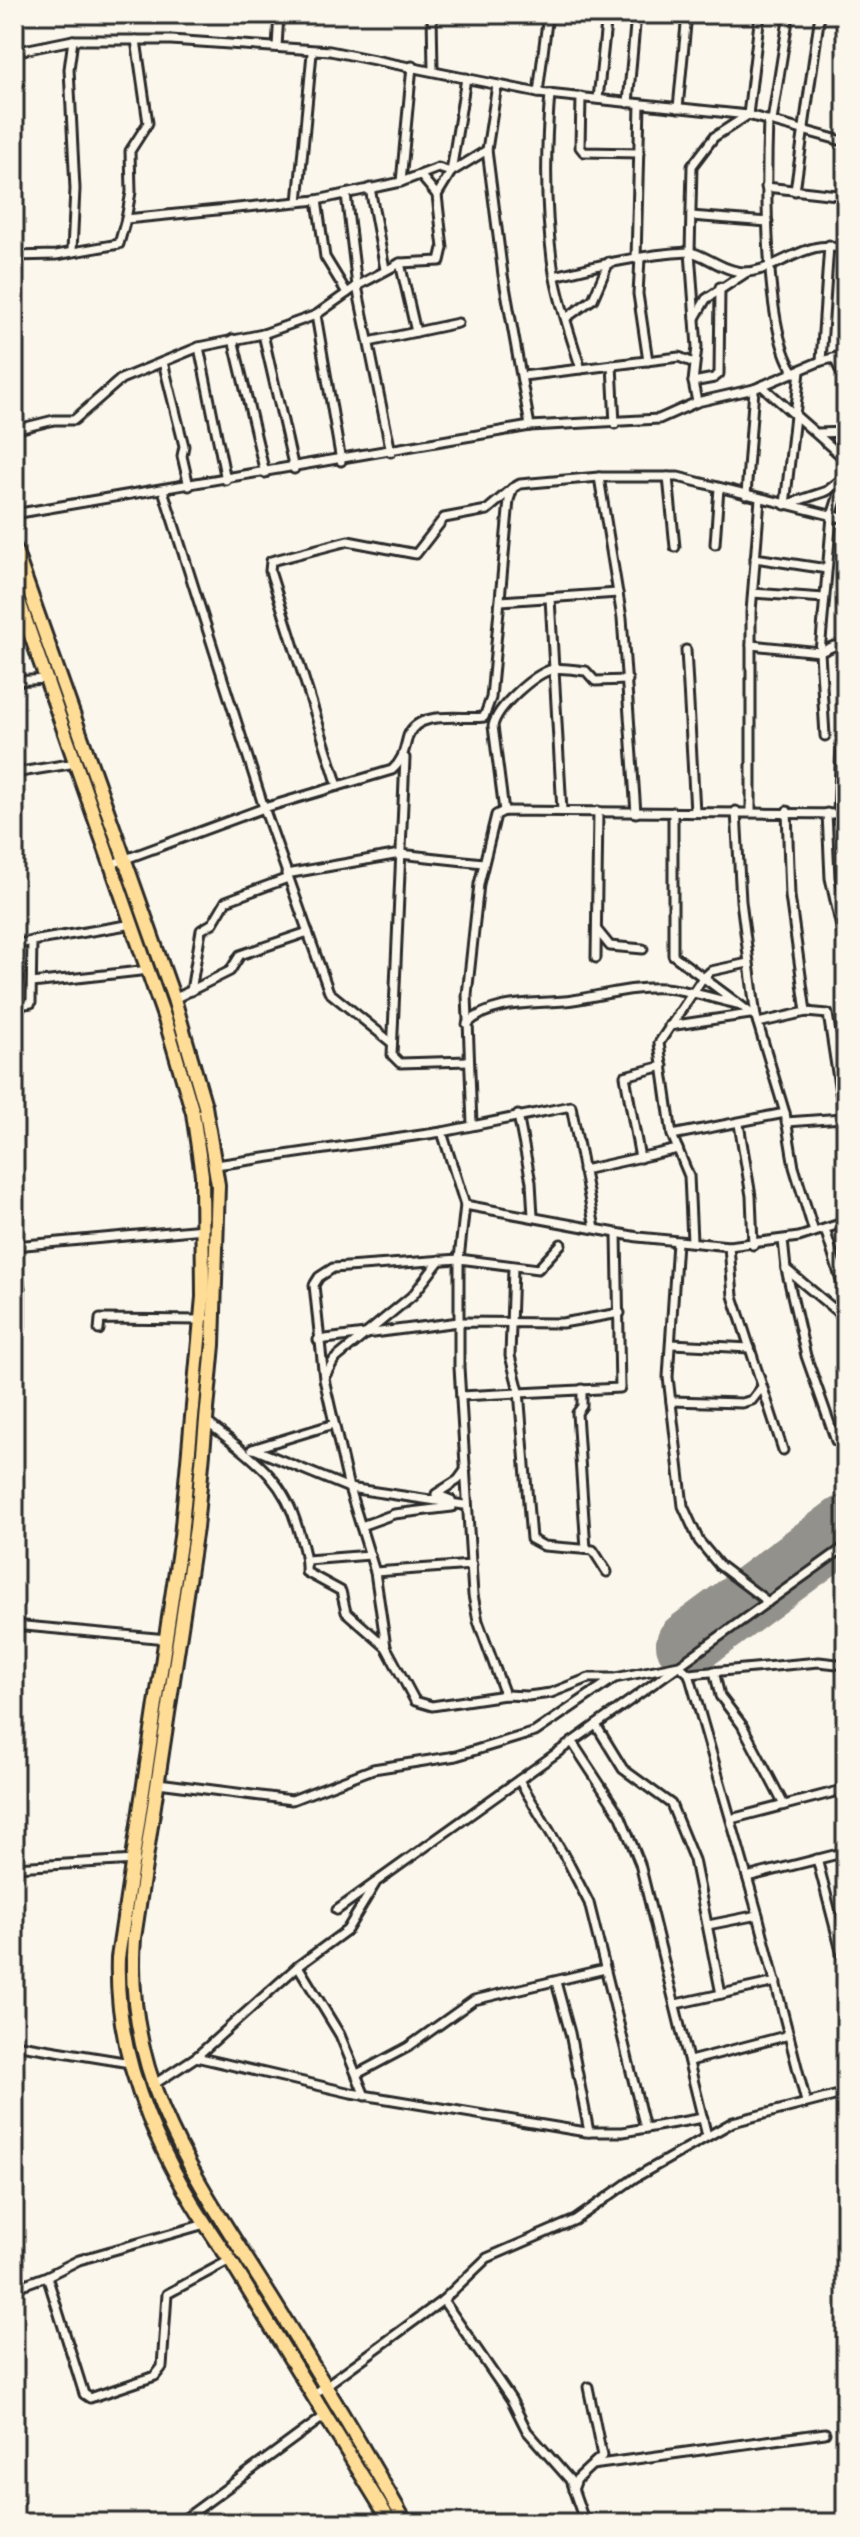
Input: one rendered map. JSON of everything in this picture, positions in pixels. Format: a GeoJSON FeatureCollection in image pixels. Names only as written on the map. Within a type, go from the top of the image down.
{"type":"FeatureCollection","features":[{"type":"Feature","properties":{"kind":"highway"},"geometry":{"type":"LineString","coordinates":[[14,547],[174,999],[205,1106],[216,1165],[218,1258],[206,1422],[190,1577],[134,1938],[132,1983],[137,2031],[151,2086],[187,2162],[406,2523]]}},
{"type":"Feature","properties":{"kind":"highway"},"geometry":{"type":"LineString","coordinates":[[14,587],[149,970],[193,1113],[202,1175],[202,1320],[167,1639],[131,1859],[117,1982],[130,2063],[151,2121],[205,2224],[391,2523]]}},
{"type":"Feature","properties":{"kind":"street"},"geometry":{"type":"LineString","coordinates":[[277,47],[279,14]]}},
{"type":"Feature","properties":{"kind":"street"},"geometry":{"type":"LineString","coordinates":[[432,14],[433,70]]}},
{"type":"Feature","properties":{"kind":"street"},"geometry":{"type":"LineString","coordinates":[[538,93],[548,14]]}},
{"type":"Feature","properties":{"kind":"street"},"geometry":{"type":"LineString","coordinates":[[598,99],[607,14]]}},
{"type":"Feature","properties":{"kind":"street"},"geometry":{"type":"LineString","coordinates":[[628,103],[636,14]]}},
{"type":"Feature","properties":{"kind":"street"},"geometry":{"type":"LineString","coordinates":[[678,108],[687,14]]}},
{"type":"Feature","properties":{"kind":"street"},"geometry":{"type":"LineString","coordinates":[[748,115],[760,14]]}},
{"type":"Feature","properties":{"kind":"street"},"geometry":{"type":"LineString","coordinates":[[785,505],[797,372],[782,353],[777,336],[766,187],[770,121],[789,14]]}},
{"type":"Feature","properties":{"kind":"street"},"geometry":{"type":"LineString","coordinates":[[795,191],[820,14]]}},
{"type":"Feature","properties":{"kind":"street"},"geometry":{"type":"LineString","coordinates":[[14,52],[73,40],[136,40],[330,51],[538,93],[748,115],[846,142]]}},
{"type":"Feature","properties":{"kind":"street"},"geometry":{"type":"LineString","coordinates":[[72,251],[75,189],[69,69],[73,40]]}},
{"type":"Feature","properties":{"kind":"street"},"geometry":{"type":"LineString","coordinates":[[14,256],[119,244],[131,192],[130,151],[148,123],[136,40]]}},
{"type":"Feature","properties":{"kind":"street"},"geometry":{"type":"LineString","coordinates":[[298,202],[312,53]]}},
{"type":"Feature","properties":{"kind":"street"},"geometry":{"type":"LineString","coordinates":[[401,182],[412,66]]}},
{"type":"Feature","properties":{"kind":"street"},"geometry":{"type":"LineString","coordinates":[[437,195],[451,172],[466,78]]}},
{"type":"Feature","properties":{"kind":"street"},"geometry":{"type":"LineString","coordinates":[[497,85],[487,150],[503,275],[530,426]]}},
{"type":"Feature","properties":{"kind":"street"},"geometry":{"type":"LineString","coordinates":[[550,94],[546,145],[555,276],[581,369]]}},
{"type":"Feature","properties":{"kind":"street"},"geometry":{"type":"LineString","coordinates":[[581,97],[580,147],[584,152],[639,153]]}},
{"type":"Feature","properties":{"kind":"street"},"geometry":{"type":"LineString","coordinates":[[640,104],[638,294],[648,361]]}},
{"type":"Feature","properties":{"kind":"street"},"geometry":{"type":"LineString","coordinates":[[697,402],[693,382],[697,347],[690,252],[693,161],[714,137],[748,115]]}},
{"type":"Feature","properties":{"kind":"street"},"geometry":{"type":"LineString","coordinates":[[126,219],[317,200],[401,182],[438,168],[451,172],[487,150]]}},
{"type":"Feature","properties":{"kind":"street"},"geometry":{"type":"LineString","coordinates":[[14,430],[54,420],[74,420],[121,379],[199,347],[263,334],[316,315],[357,286],[400,263],[440,261],[443,257],[437,195],[421,176]]}},
{"type":"Feature","properties":{"kind":"street"},"geometry":{"type":"LineString","coordinates":[[766,187],[846,196]]}},
{"type":"Feature","properties":{"kind":"street"},"geometry":{"type":"LineString","coordinates":[[370,188],[385,269]]}},
{"type":"Feature","properties":{"kind":"street"},"geometry":{"type":"LineString","coordinates":[[346,194],[357,286],[391,452]]}},
{"type":"Feature","properties":{"kind":"street"},"geometry":{"type":"LineString","coordinates":[[317,200],[325,257],[347,293]]}},
{"type":"Feature","properties":{"kind":"street"},"geometry":{"type":"LineString","coordinates":[[691,216],[768,222]]}},
{"type":"Feature","properties":{"kind":"street"},"geometry":{"type":"LineString","coordinates":[[694,320],[706,299],[747,272],[772,265],[814,246],[829,245],[846,251]]}},
{"type":"Feature","properties":{"kind":"street"},"geometry":{"type":"LineString","coordinates":[[821,361],[829,245]]}},
{"type":"Feature","properties":{"kind":"street"},"geometry":{"type":"LineString","coordinates":[[555,276],[609,262],[690,252],[718,267],[747,272]]}},
{"type":"Feature","properties":{"kind":"street"},"geometry":{"type":"LineString","coordinates":[[566,318],[593,299],[609,262]]}},
{"type":"Feature","properties":{"kind":"street"},"geometry":{"type":"LineString","coordinates":[[400,263],[416,332]]}},
{"type":"Feature","properties":{"kind":"street"},"geometry":{"type":"LineString","coordinates":[[693,382],[719,374],[720,287]]}},
{"type":"Feature","properties":{"kind":"street"},"geometry":{"type":"LineString","coordinates":[[316,315],[341,461]]}},
{"type":"Feature","properties":{"kind":"street"},"geometry":{"type":"LineString","coordinates":[[369,342],[458,323]]}},
{"type":"Feature","properties":{"kind":"street"},"geometry":{"type":"LineString","coordinates":[[263,334],[294,469]]}},
{"type":"Feature","properties":{"kind":"street"},"geometry":{"type":"LineString","coordinates":[[233,339],[265,473]]}},
{"type":"Feature","properties":{"kind":"street"},"geometry":{"type":"LineString","coordinates":[[199,347],[226,480]]}},
{"type":"Feature","properties":{"kind":"street"},"geometry":{"type":"LineString","coordinates":[[14,514],[341,461],[530,426],[615,424],[659,419],[697,402],[758,388],[821,361],[846,355]]}},
{"type":"Feature","properties":{"kind":"street"},"geometry":{"type":"LineString","coordinates":[[523,376],[679,357],[694,363]]}},
{"type":"Feature","properties":{"kind":"street"},"geometry":{"type":"LineString","coordinates":[[834,358],[846,382]]}},
{"type":"Feature","properties":{"kind":"street"},"geometry":{"type":"LineString","coordinates":[[163,362],[184,446],[182,456],[189,486]]}},
{"type":"Feature","properties":{"kind":"street"},"geometry":{"type":"LineString","coordinates":[[612,365],[615,424]]}},
{"type":"Feature","properties":{"kind":"street"},"geometry":{"type":"LineString","coordinates":[[758,388],[818,433],[846,460]]}},
{"type":"Feature","properties":{"kind":"street"},"geometry":{"type":"LineString","coordinates":[[746,495],[758,388]]}},
{"type":"Feature","properties":{"kind":"street"},"geometry":{"type":"LineString","coordinates":[[818,433],[846,432]]}},
{"type":"Feature","properties":{"kind":"street"},"geometry":{"type":"LineString","coordinates":[[785,505],[827,491],[846,474]]}},
{"type":"Feature","properties":{"kind":"street"},"geometry":{"type":"LineString","coordinates":[[825,736],[820,652],[824,598],[832,516],[846,474]]}},
{"type":"Feature","properties":{"kind":"street"},"geometry":{"type":"LineString","coordinates":[[599,477],[618,593],[628,680],[636,813]]}},
{"type":"Feature","properties":{"kind":"street"},"geometry":{"type":"LineString","coordinates":[[338,786],[270,571],[271,561],[348,541],[416,554],[444,518],[487,510],[513,488],[538,480],[668,477],[846,519]]}},
{"type":"Feature","properties":{"kind":"street"},"geometry":{"type":"LineString","coordinates":[[668,477],[675,547]]}},
{"type":"Feature","properties":{"kind":"street"},"geometry":{"type":"LineString","coordinates":[[468,1061],[400,1063],[392,1055],[405,754],[409,733],[415,725],[430,719],[484,717],[489,712],[513,488]]}},
{"type":"Feature","properties":{"kind":"street"},"geometry":{"type":"LineString","coordinates":[[715,544],[719,488]]}},
{"type":"Feature","properties":{"kind":"street"},"geometry":{"type":"LineString","coordinates":[[163,490],[264,808],[329,992],[392,1043]]}},
{"type":"Feature","properties":{"kind":"street"},"geometry":{"type":"LineString","coordinates":[[751,811],[751,645],[760,499]]}},
{"type":"Feature","properties":{"kind":"street"},"geometry":{"type":"LineString","coordinates":[[755,558],[827,569]]}},
{"type":"Feature","properties":{"kind":"street"},"geometry":{"type":"LineString","coordinates":[[501,601],[618,593]]}},
{"type":"Feature","properties":{"kind":"street"},"geometry":{"type":"LineString","coordinates":[[753,593],[824,598]]}},
{"type":"Feature","properties":{"kind":"street"},"geometry":{"type":"LineString","coordinates":[[550,598],[562,811]]}},
{"type":"Feature","properties":{"kind":"street"},"geometry":{"type":"LineString","coordinates":[[751,645],[820,652],[834,646],[846,646]]}},
{"type":"Feature","properties":{"kind":"street"},"geometry":{"type":"LineString","coordinates":[[686,650],[695,812]]}},
{"type":"Feature","properties":{"kind":"street"},"geometry":{"type":"LineString","coordinates":[[504,811],[493,726],[496,715],[537,677],[554,669],[586,671],[595,681],[628,680]]}},
{"type":"Feature","properties":{"kind":"street"},"geometry":{"type":"LineString","coordinates":[[14,681],[47,679]]}},
{"type":"Feature","properties":{"kind":"street"},"geometry":{"type":"LineString","coordinates":[[472,1124],[467,1024],[469,979],[483,863],[492,822],[504,811],[787,811],[842,814],[841,744]]}},
{"type":"Feature","properties":{"kind":"street"},"geometry":{"type":"LineString","coordinates":[[112,864],[264,808],[392,770],[405,754]]}},
{"type":"Feature","properties":{"kind":"street"},"geometry":{"type":"LineString","coordinates":[[14,773],[76,763]]}},
{"type":"Feature","properties":{"kind":"street"},"geometry":{"type":"LineString","coordinates":[[596,958],[598,811]]}},
{"type":"Feature","properties":{"kind":"street"},"geometry":{"type":"LineString","coordinates":[[736,811],[754,1018],[786,1118],[794,1167],[814,1232]]}},
{"type":"Feature","properties":{"kind":"street"},"geometry":{"type":"LineString","coordinates":[[787,811],[790,896],[806,1012]]}},
{"type":"Feature","properties":{"kind":"street"},"geometry":{"type":"LineString","coordinates":[[673,812],[671,950],[677,960],[754,1018]]}},
{"type":"Feature","properties":{"kind":"street"},"geometry":{"type":"LineString","coordinates":[[827,813],[830,878],[846,950]]}},
{"type":"Feature","properties":{"kind":"street"},"geometry":{"type":"LineString","coordinates":[[191,991],[201,930],[213,923],[226,901],[287,876],[400,854],[483,863]]}},
{"type":"Feature","properties":{"kind":"street"},"geometry":{"type":"LineString","coordinates":[[14,945],[133,924]]}},
{"type":"Feature","properties":{"kind":"street"},"geometry":{"type":"LineString","coordinates":[[596,928],[610,946],[643,949]]}},
{"type":"Feature","properties":{"kind":"street"},"geometry":{"type":"LineString","coordinates":[[174,999],[230,971],[240,955],[308,932]]}},
{"type":"Feature","properties":{"kind":"street"},"geometry":{"type":"LineString","coordinates":[[14,1006],[31,1003],[32,941]]}},
{"type":"Feature","properties":{"kind":"street"},"geometry":{"type":"LineString","coordinates":[[692,1241],[689,1176],[672,1135],[659,1043],[689,993],[702,979],[711,971],[748,963]]}},
{"type":"Feature","properties":{"kind":"street"},"geometry":{"type":"LineString","coordinates":[[32,983],[149,970]]}},
{"type":"Feature","properties":{"kind":"street"},"geometry":{"type":"LineString","coordinates":[[467,1024],[477,1015],[507,1007],[571,1000],[639,987],[689,993],[737,1004]]}},
{"type":"Feature","properties":{"kind":"street"},"geometry":{"type":"LineString","coordinates":[[667,1027],[806,1012],[828,1014],[846,1131]]}},
{"type":"Feature","properties":{"kind":"street"},"geometry":{"type":"LineString","coordinates":[[640,1158],[625,1076],[663,1066]]}},
{"type":"Feature","properties":{"kind":"street"},"geometry":{"type":"LineString","coordinates":[[216,1165],[442,1132],[571,1106],[595,1228]]}},
{"type":"Feature","properties":{"kind":"street"},"geometry":{"type":"LineString","coordinates":[[518,1115],[531,1182],[533,1216]]}},
{"type":"Feature","properties":{"kind":"street"},"geometry":{"type":"LineString","coordinates":[[672,1135],[786,1118],[843,1118]]}},
{"type":"Feature","properties":{"kind":"street"},"geometry":{"type":"LineString","coordinates":[[739,1124],[751,1196],[753,1245]]}},
{"type":"Feature","properties":{"kind":"street"},"geometry":{"type":"LineString","coordinates":[[442,1132],[465,1205],[459,1259],[461,1396],[466,1505],[478,1621],[505,1695]]}},
{"type":"Feature","properties":{"kind":"street"},"geometry":{"type":"LineString","coordinates":[[583,1170],[678,1149]]}},
{"type":"Feature","properties":{"kind":"street"},"geometry":{"type":"LineString","coordinates":[[465,1205],[617,1234],[729,1246],[783,1240],[846,1222]]}},
{"type":"Feature","properties":{"kind":"street"},"geometry":{"type":"LineString","coordinates":[[20,1327],[20,1289],[14,1246],[204,1229]]}},
{"type":"Feature","properties":{"kind":"street"},"geometry":{"type":"LineString","coordinates":[[825,1229],[846,1297]]}},
{"type":"Feature","properties":{"kind":"street"},"geometry":{"type":"LineString","coordinates":[[461,1396],[620,1388],[617,1234]]}},
{"type":"Feature","properties":{"kind":"street"},"geometry":{"type":"LineString","coordinates":[[783,1240],[786,1269],[806,1356],[836,1441]]}},
{"type":"Feature","properties":{"kind":"street"},"geometry":{"type":"LineString","coordinates":[[677,1242],[668,1377],[683,1506],[693,1532],[719,1565],[768,1602]]}},
{"type":"Feature","properties":{"kind":"street"},"geometry":{"type":"LineString","coordinates":[[561,1244],[538,1269],[459,1259],[440,1260],[326,1271],[314,1285],[324,1379],[349,1488],[375,1572],[386,1647],[415,1701],[432,1706],[505,1695],[551,1693],[589,1678],[615,1678],[679,1665]]}},
{"type":"Feature","properties":{"kind":"street"},"geometry":{"type":"LineString","coordinates":[[729,1246],[733,1296],[783,1450]]}},
{"type":"Feature","properties":{"kind":"street"},"geometry":{"type":"LineString","coordinates":[[324,1379],[328,1366],[413,1295],[440,1260]]}},
{"type":"Feature","properties":{"kind":"street"},"geometry":{"type":"LineString","coordinates":[[513,1267],[510,1356],[519,1391],[531,1539],[544,1546],[586,1549],[597,1553],[607,1572]]}},
{"type":"Feature","properties":{"kind":"street"},"geometry":{"type":"LineString","coordinates":[[786,1269],[846,1319]]}},
{"type":"Feature","properties":{"kind":"street"},"geometry":{"type":"LineString","coordinates":[[318,1340],[459,1322],[562,1323],[620,1313]]}},
{"type":"Feature","properties":{"kind":"street"},"geometry":{"type":"LineString","coordinates":[[99,1330],[100,1319],[202,1320]]}},
{"type":"Feature","properties":{"kind":"street"},"geometry":{"type":"LineString","coordinates":[[672,1344],[750,1348]]}},
{"type":"Feature","properties":{"kind":"street"},"geometry":{"type":"LineString","coordinates":[[671,1401],[742,1403],[752,1400],[762,1387]]}},
{"type":"Feature","properties":{"kind":"street"},"geometry":{"type":"LineString","coordinates":[[582,1389],[582,1406],[577,1413],[586,1549]]}},
{"type":"Feature","properties":{"kind":"street"},"geometry":{"type":"LineString","coordinates":[[206,1422],[271,1474],[284,1491],[307,1560],[306,1572],[341,1591],[346,1612],[386,1647]]}},
{"type":"Feature","properties":{"kind":"street"},"geometry":{"type":"LineString","coordinates":[[244,1452],[334,1424]]}},
{"type":"Feature","properties":{"kind":"street"},"geometry":{"type":"LineString","coordinates":[[254,1449],[349,1488],[466,1505]]}},
{"type":"Feature","properties":{"kind":"street"},"geometry":{"type":"LineString","coordinates":[[466,1469],[458,1480],[436,1494],[466,1505]]}},
{"type":"Feature","properties":{"kind":"street"},"geometry":{"type":"LineString","coordinates":[[361,1526],[394,1514],[466,1505]]}},
{"type":"Feature","properties":{"kind":"street"},"geometry":{"type":"LineString","coordinates":[[337,1910],[846,1546]]}},
{"type":"Feature","properties":{"kind":"street"},"geometry":{"type":"LineString","coordinates":[[307,1560],[370,1555]]}},
{"type":"Feature","properties":{"kind":"street"},"geometry":{"type":"LineString","coordinates":[[375,1572],[472,1565]]}},
{"type":"Feature","properties":{"kind":"street"},"geometry":{"type":"LineString","coordinates":[[14,1625],[167,1639]]}},
{"type":"Feature","properties":{"kind":"street"},"geometry":{"type":"LineString","coordinates":[[689,1674],[819,1662],[846,1665]]}},
{"type":"Feature","properties":{"kind":"street"},"geometry":{"type":"LineString","coordinates":[[679,1665],[689,1674],[758,1915],[806,2102]]}},
{"type":"Feature","properties":{"kind":"street"},"geometry":{"type":"LineString","coordinates":[[714,1671],[720,1696],[742,1725],[784,1805]]}},
{"type":"Feature","properties":{"kind":"street"},"geometry":{"type":"LineString","coordinates":[[158,1783],[292,1800],[373,1769],[456,1756],[535,1732],[615,1678]]}},
{"type":"Feature","properties":{"kind":"street"},"geometry":{"type":"LineString","coordinates":[[596,1725],[623,1769],[671,1804],[694,1860],[721,1994]]}},
{"type":"Feature","properties":{"kind":"street"},"geometry":{"type":"LineString","coordinates":[[572,1742],[629,1835],[648,1886],[707,2136]]}},
{"type":"Feature","properties":{"kind":"street"},"geometry":{"type":"LineString","coordinates":[[519,1780],[589,1903],[645,2128]]}},
{"type":"Feature","properties":{"kind":"street"},"geometry":{"type":"LineString","coordinates":[[731,1819],[846,1789]]}},
{"type":"Feature","properties":{"kind":"street"},"geometry":{"type":"LineString","coordinates":[[747,1877],[846,1852]]}},
{"type":"Feature","properties":{"kind":"street"},"geometry":{"type":"LineString","coordinates":[[14,1867],[131,1859],[145,1861]]}},
{"type":"Feature","properties":{"kind":"street"},"geometry":{"type":"LineString","coordinates":[[817,1859],[846,1970]]}},
{"type":"Feature","properties":{"kind":"street"},"geometry":{"type":"LineString","coordinates":[[151,2086],[196,2057],[298,1966],[347,1930],[377,1881]]}},
{"type":"Feature","properties":{"kind":"street"},"geometry":{"type":"LineString","coordinates":[[708,1925],[758,1915]]}},
{"type":"Feature","properties":{"kind":"street"},"geometry":{"type":"LineString","coordinates":[[834,1925],[846,1923]]}},
{"type":"Feature","properties":{"kind":"street"},"geometry":{"type":"LineString","coordinates":[[298,1966],[359,2073],[365,2096]]}},
{"type":"Feature","properties":{"kind":"street"},"geometry":{"type":"LineString","coordinates":[[359,2073],[408,2047],[474,2000],[605,1969]]}},
{"type":"Feature","properties":{"kind":"street"},"geometry":{"type":"LineString","coordinates":[[556,1982],[570,2033],[589,2132]]}},
{"type":"Feature","properties":{"kind":"street"},"geometry":{"type":"LineString","coordinates":[[676,2004],[776,1982]]}},
{"type":"Feature","properties":{"kind":"street"},"geometry":{"type":"LineString","coordinates":[[690,2061],[789,2035]]}},
{"type":"Feature","properties":{"kind":"street"},"geometry":{"type":"LineString","coordinates":[[14,2044],[130,2063]]}},
{"type":"Feature","properties":{"kind":"street"},"geometry":{"type":"LineString","coordinates":[[196,2057],[365,2096],[589,2132],[645,2128],[703,2118]]}},
{"type":"Feature","properties":{"kind":"street"},"geometry":{"type":"LineString","coordinates":[[313,2395],[443,2300],[487,2258],[575,2220],[636,2177],[750,2115],[846,2093]]}},
{"type":"Feature","properties":{"kind":"street"},"geometry":{"type":"LineString","coordinates":[[14,2288],[79,2260],[205,2224]]}},
{"type":"Feature","properties":{"kind":"street"},"geometry":{"type":"LineString","coordinates":[[47,2276],[80,2389],[90,2398],[155,2376],[162,2367],[167,2294],[230,2260]]}},
{"type":"Feature","properties":{"kind":"street"},"geometry":{"type":"LineString","coordinates":[[443,2300],[511,2399],[527,2431],[570,2480],[585,2523]]}},
{"type":"Feature","properties":{"kind":"street"},"geometry":{"type":"LineString","coordinates":[[573,2490],[577,2479],[602,2456],[588,2387]]}},
{"type":"Feature","properties":{"kind":"street"},"geometry":{"type":"LineString","coordinates":[[179,2523],[326,2415]]}},
{"type":"Feature","properties":{"kind":"street"},"geometry":{"type":"LineString","coordinates":[[592,2465],[825,2433]]}},
{"type":"Feature","properties":{"kind":"runway"},"geometry":{"type":"LineString","coordinates":[[688,1644],[846,1527]]}}]}
